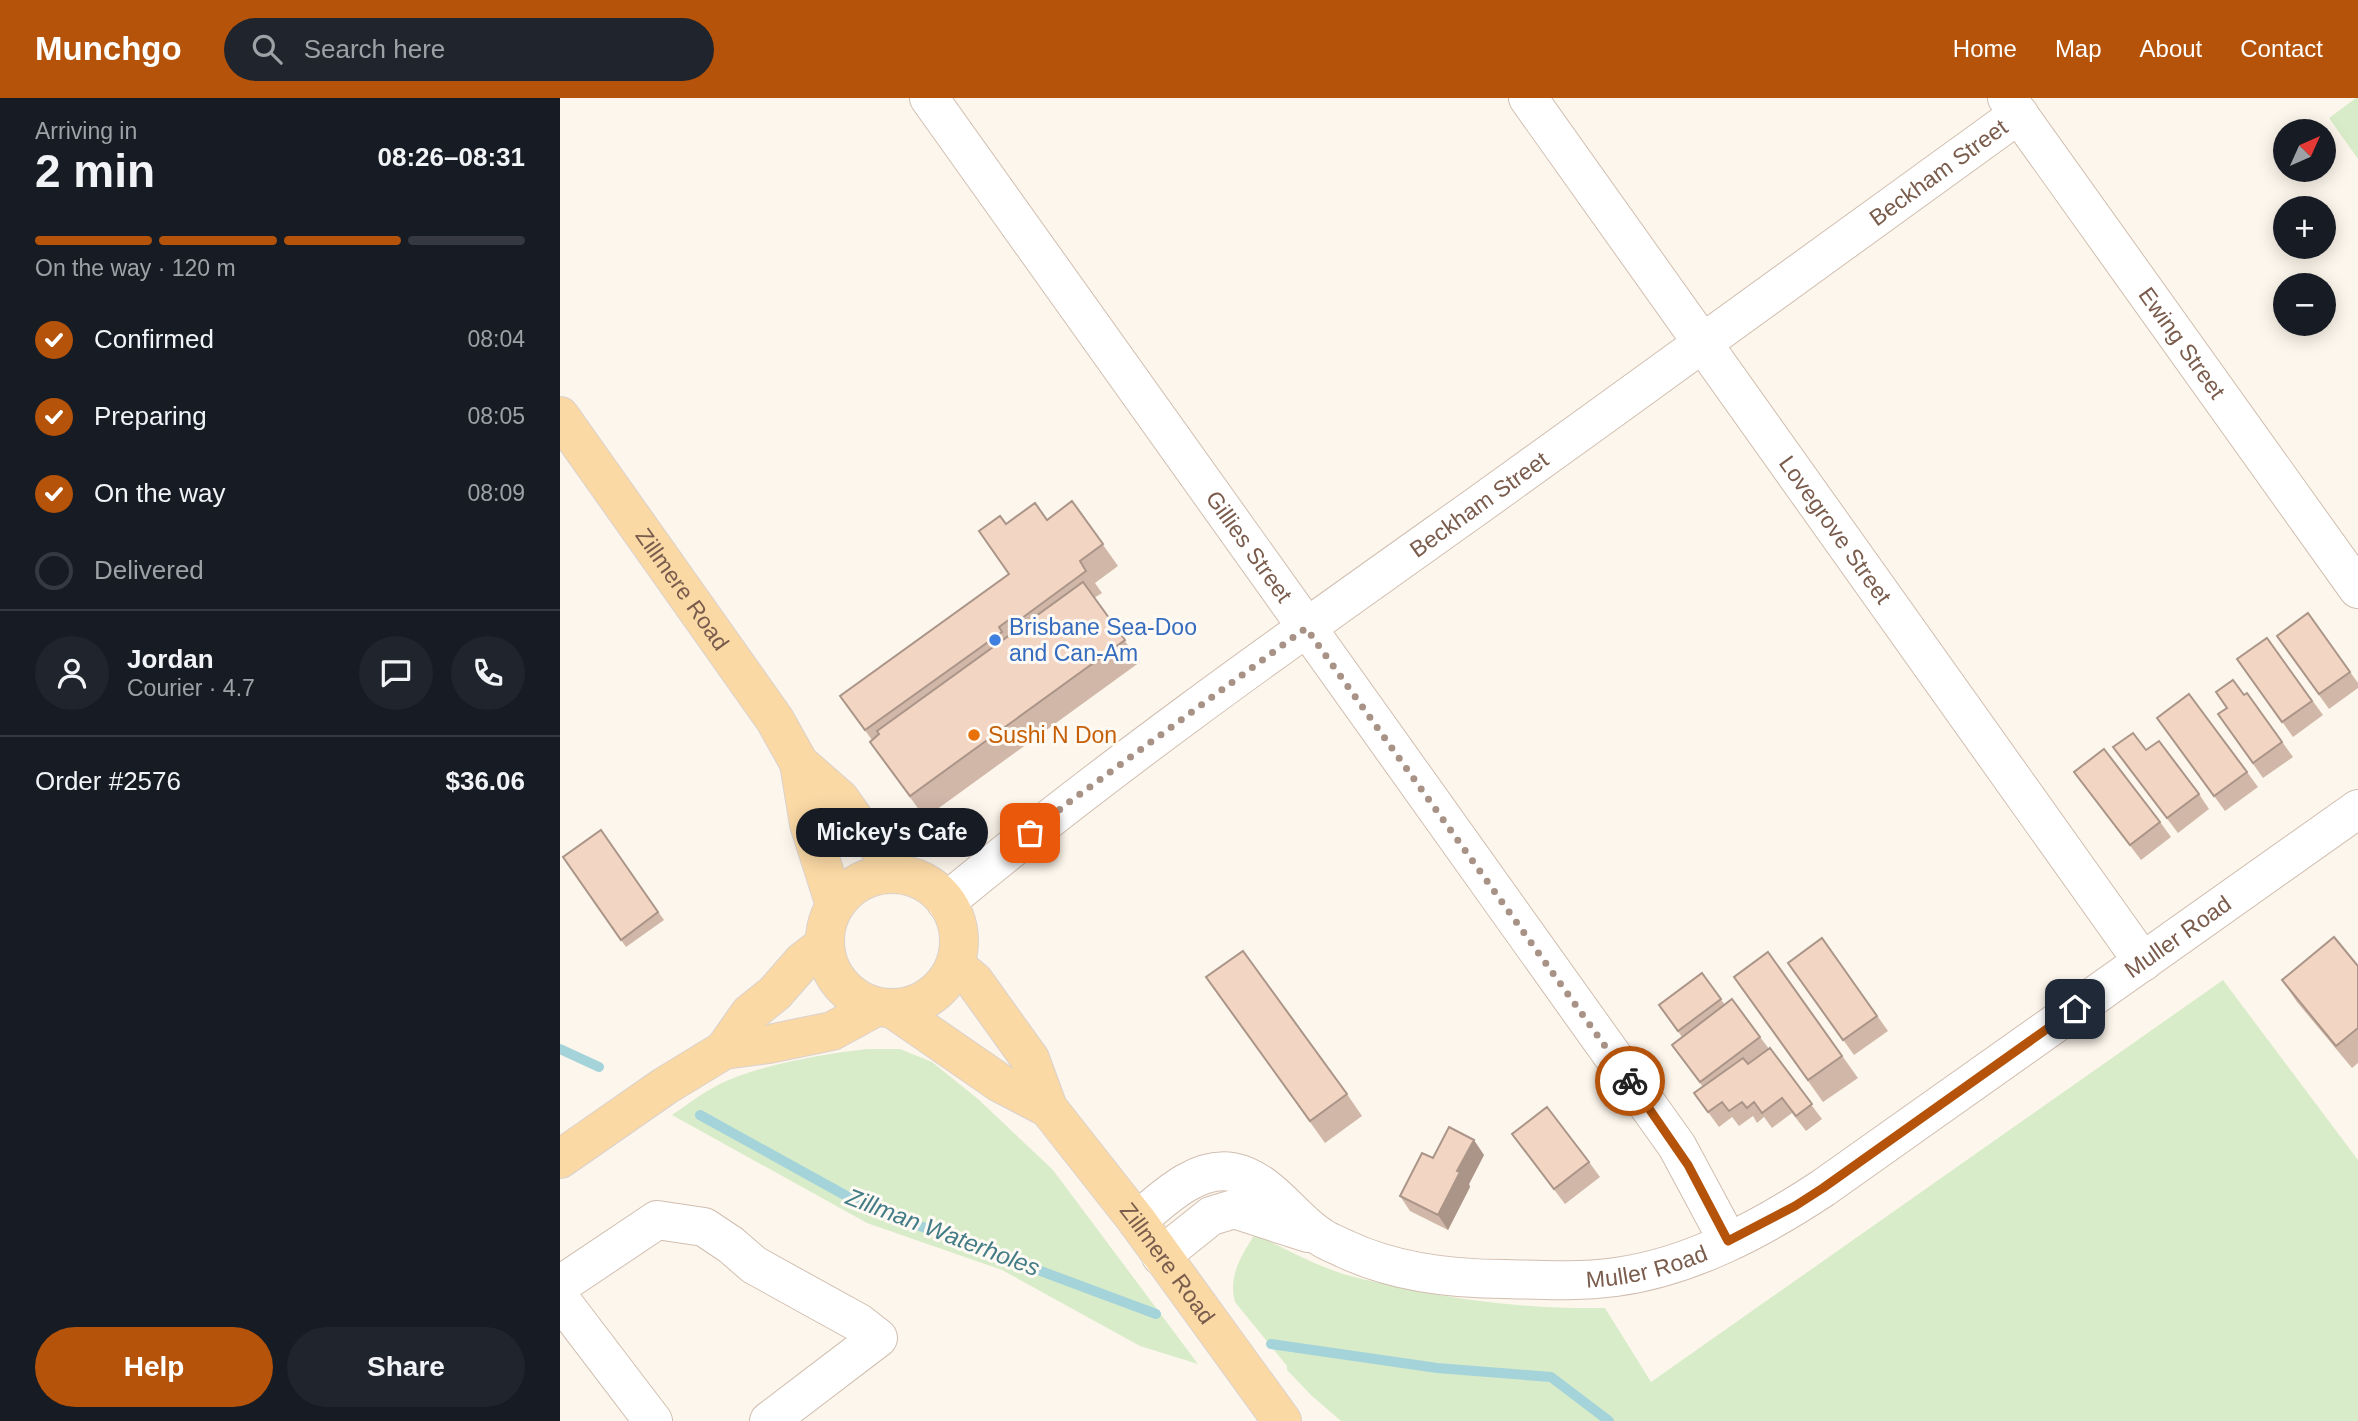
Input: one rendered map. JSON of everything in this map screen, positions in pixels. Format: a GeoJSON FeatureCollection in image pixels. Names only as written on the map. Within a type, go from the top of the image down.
{"type":"FeatureCollection","features":[{"type":"Feature","properties":{"kind":"main road","name":"Zillmere Road"},"geometry":{"type":"LineString","coordinates":[[560,416],[759,695],[799,763],[840,799],[862,830],[885,853],[895,874]]}},
{"type":"Feature","properties":{"kind":"main road","name":"Zillmere Road"},"geometry":{"type":"LineString","coordinates":[[799,763],[809,824],[835,905]]}},
{"type":"Feature","properties":{"kind":"main road"},"geometry":{"type":"LineString","coordinates":[[724,1050],[832,1031],[884,1008],[913,1005],[931,996],[945,983],[955,965],[959,943],[956,921],[946,902],[932,888],[914,878],[895,874],[861,881],[846,892],[835,905],[827,924],[825,944],[829,965],[839,984],[856,998],[884,1008]]}},
{"type":"Feature","properties":{"kind":"main road"},"geometry":{"type":"LineString","coordinates":[[560,1159],[665,1086],[724,1050],[750,1013],[775,993],[803,961],[825,944]]}},
{"type":"Feature","properties":{"kind":"main road","name":"Zillmere Road"},"geometry":{"type":"LineString","coordinates":[[955,965],[974,981],[1030,1059],[1048,1108],[1137,1221],[1282,1421]]}},
{"type":"Feature","properties":{"kind":"main road","name":"Zillmere Road"},"geometry":{"type":"LineString","coordinates":[[884,1008],[1000,1083],[1048,1108]]}},
{"type":"Feature","properties":{"kind":"street","name":"Gillies Street"},"geometry":{"type":"LineString","coordinates":[[929,98],[1676,1146],[1728,1241]]}},
{"type":"Feature","properties":{"kind":"street","name":"Lovegrove Street"},"geometry":{"type":"LineString","coordinates":[[1528,98],[2143,962]]}},
{"type":"Feature","properties":{"kind":"street","name":"Beckham Street"},"geometry":{"type":"LineString","coordinates":[[946,902],[1068,803],[1306,628],[1703,344],[2013,106]]}},
{"type":"Feature","properties":{"kind":"street","name":"Ewing Street"},"geometry":{"type":"LineString","coordinates":[[2013,106],[2358,589]]}},
{"type":"Feature","properties":{"kind":"street","name":"Muller Road"},"geometry":{"type":"LineString","coordinates":[[1137,1221],[1186,1183],[1208,1172],[1234,1172],[1263,1185],[1320,1237],[1375,1262],[1406,1270],[1472,1278],[1576,1280],[1617,1277],[1685,1259],[1728,1241],[1823,1188],[2358,808]]}},
{"type":"Feature","properties":{"kind":"street"},"geometry":{"type":"LineString","coordinates":[[1161,1256],[1211,1216],[1234,1209],[1320,1237]]}},
{"type":"Feature","properties":{"kind":"street"},"geometry":{"type":"LineString","coordinates":[[560,1285],[657,1220],[704,1227],[754,1265],[859,1323],[878,1338],[769,1421]]}},
{"type":"Feature","properties":{"kind":"street"},"geometry":{"type":"LineString","coordinates":[[560,1299],[653,1421]]}},
{"type":"Feature","properties":{"kind":"green space"},"geometry":{"type":"Polygon","coordinates":[[[2358,98],[2358,159],[2336,128],[2336,119],[2329,118],[2358,98]]]}},
{"type":"Feature","properties":{"kind":"green space"},"geometry":{"type":"Polygon","coordinates":[[[2223,980],[2358,1160],[2358,1421],[1341,1421],[1287,1370],[1287,1366],[1235,1302],[1235,1275],[1255,1234],[1335,1271],[1399,1287],[1502,1304],[1605,1308],[1651,1382],[2223,980]]]}},
{"type":"Feature","properties":{"kind":"green space"},"geometry":{"type":"Polygon","coordinates":[[[867,1049],[900,1049],[932,1062],[978,1099],[1053,1170],[1198,1364],[1140,1346],[1002,1270],[867,1223],[672,1115],[712,1088],[734,1078],[811,1057],[867,1049]]]}},
{"type":"Feature","properties":{"kind":"building"},"geometry":{"type":"Polygon","coordinates":[[[1072,501],[1103,544],[1080,561],[1086,571],[1018,621],[1014,616],[999,627],[1002,632],[865,730],[840,696],[1009,574],[979,531],[1000,516],[1006,524],[1035,503],[1047,520],[1072,501]]]}},
{"type":"Feature","properties":{"kind":"building"},"geometry":{"type":"Polygon","coordinates":[[[1083,582],[1125,640],[910,796],[870,742],[879,734],[877,731],[1083,582]]]}},
{"type":"Feature","properties":{"kind":"building"},"geometry":{"type":"Polygon","coordinates":[[[2308,613],[2350,672],[2319,694],[2277,636],[2308,613]]]}},
{"type":"Feature","properties":{"kind":"building"},"geometry":{"type":"Polygon","coordinates":[[[2267,638],[2312,701],[2282,722],[2237,659],[2267,638]]]}},
{"type":"Feature","properties":{"kind":"building"},"geometry":{"type":"Polygon","coordinates":[[[2233,680],[2244,695],[2247,693],[2282,742],[2253,763],[2218,714],[2227,708],[2216,692],[2233,680]]]}},
{"type":"Feature","properties":{"kind":"building"},"geometry":{"type":"Polygon","coordinates":[[[2189,694],[2247,772],[2214,796],[2157,718],[2189,694]]]}},
{"type":"Feature","properties":{"kind":"building"},"geometry":{"type":"Polygon","coordinates":[[[2133,733],[2146,750],[2159,741],[2199,794],[2167,818],[2113,747],[2133,733]]]}},
{"type":"Feature","properties":{"kind":"building"},"geometry":{"type":"Polygon","coordinates":[[[2104,749],[2160,822],[2130,845],[2074,772],[2104,749]]]}},
{"type":"Feature","properties":{"kind":"building"},"geometry":{"type":"Polygon","coordinates":[[[601,830],[658,912],[621,940],[563,857],[601,830]]]}},
{"type":"Feature","properties":{"kind":"building"},"geometry":{"type":"Polygon","coordinates":[[[2334,937],[2358,966],[2358,1028],[2336,1046],[2282,980],[2334,937]]]}},
{"type":"Feature","properties":{"kind":"building"},"geometry":{"type":"Polygon","coordinates":[[[1822,938],[1877,1016],[1843,1040],[1788,963],[1822,938]]]}},
{"type":"Feature","properties":{"kind":"building"},"geometry":{"type":"Polygon","coordinates":[[[1243,951],[1347,1094],[1310,1121],[1206,977],[1243,951]]]}},
{"type":"Feature","properties":{"kind":"building"},"geometry":{"type":"Polygon","coordinates":[[[1768,952],[1842,1056],[1808,1080],[1734,977],[1768,952]]]}},
{"type":"Feature","properties":{"kind":"building"},"geometry":{"type":"Polygon","coordinates":[[[1702,973],[1721,999],[1678,1031],[1659,1005],[1702,973]]]}},
{"type":"Feature","properties":{"kind":"building"},"geometry":{"type":"Polygon","coordinates":[[[1732,999],[1760,1037],[1700,1082],[1672,1045],[1732,999]]]}},
{"type":"Feature","properties":{"kind":"building"},"geometry":{"type":"Polygon","coordinates":[[[1770,1048],[1812,1104],[1796,1116],[1782,1098],[1762,1113],[1754,1102],[1747,1108],[1742,1102],[1729,1111],[1722,1102],[1708,1112],[1694,1093],[1743,1058],[1748,1064],[1770,1048]]]}},
{"type":"Feature","properties":{"kind":"building"},"geometry":{"type":"Polygon","coordinates":[[[1547,1107],[1589,1162],[1554,1189],[1512,1134],[1547,1107]]]}},
{"type":"Feature","properties":{"kind":"building"},"geometry":{"type":"Polygon","coordinates":[[[1449,1127],[1474,1140],[1438,1215],[1400,1196],[1422,1153],[1433,1158],[1449,1127]]]}},
{"type":"Feature","properties":{"kind":"waterway","name":"Zillman Waterholes"},"geometry":{"type":"LineString","coordinates":[[560,1049],[599,1067]]}},
{"type":"Feature","properties":{"kind":"waterway","name":"Zillman Waterholes"},"geometry":{"type":"LineString","coordinates":[[700,1115],[861,1204],[1156,1314]]}},
{"type":"Feature","properties":{"kind":"waterway","name":"Zillman Waterholes"},"geometry":{"type":"LineString","coordinates":[[1271,1344],[1437,1368],[1551,1377],[1609,1421]]}},
{"type":"Feature","properties":{"kind":"way so far"},"geometry":{"type":"LineString","coordinates":[[1030,833],[1306,628],[1630,1081]]}},
{"type":"Feature","properties":{"kind":"place","name":"Brisbane Sea-Doo and Can-Am"},"geometry":{"type":"Point","coordinates":[995,640]}},
{"type":"Feature","properties":{"kind":"place","name":"Sushi N Don"},"geometry":{"type":"Point","coordinates":[974,735]}},
{"type":"Feature","properties":{"kind":"place","name":"Mickey's Cafe"},"geometry":{"type":"Point","coordinates":[1030,833]}},
{"type":"Feature","properties":{"kind":"route"},"geometry":{"type":"LineString","coordinates":[[1630,1081],[1688,1165],[1728,1241],[1823,1188],[2075,1009]]}}]}
